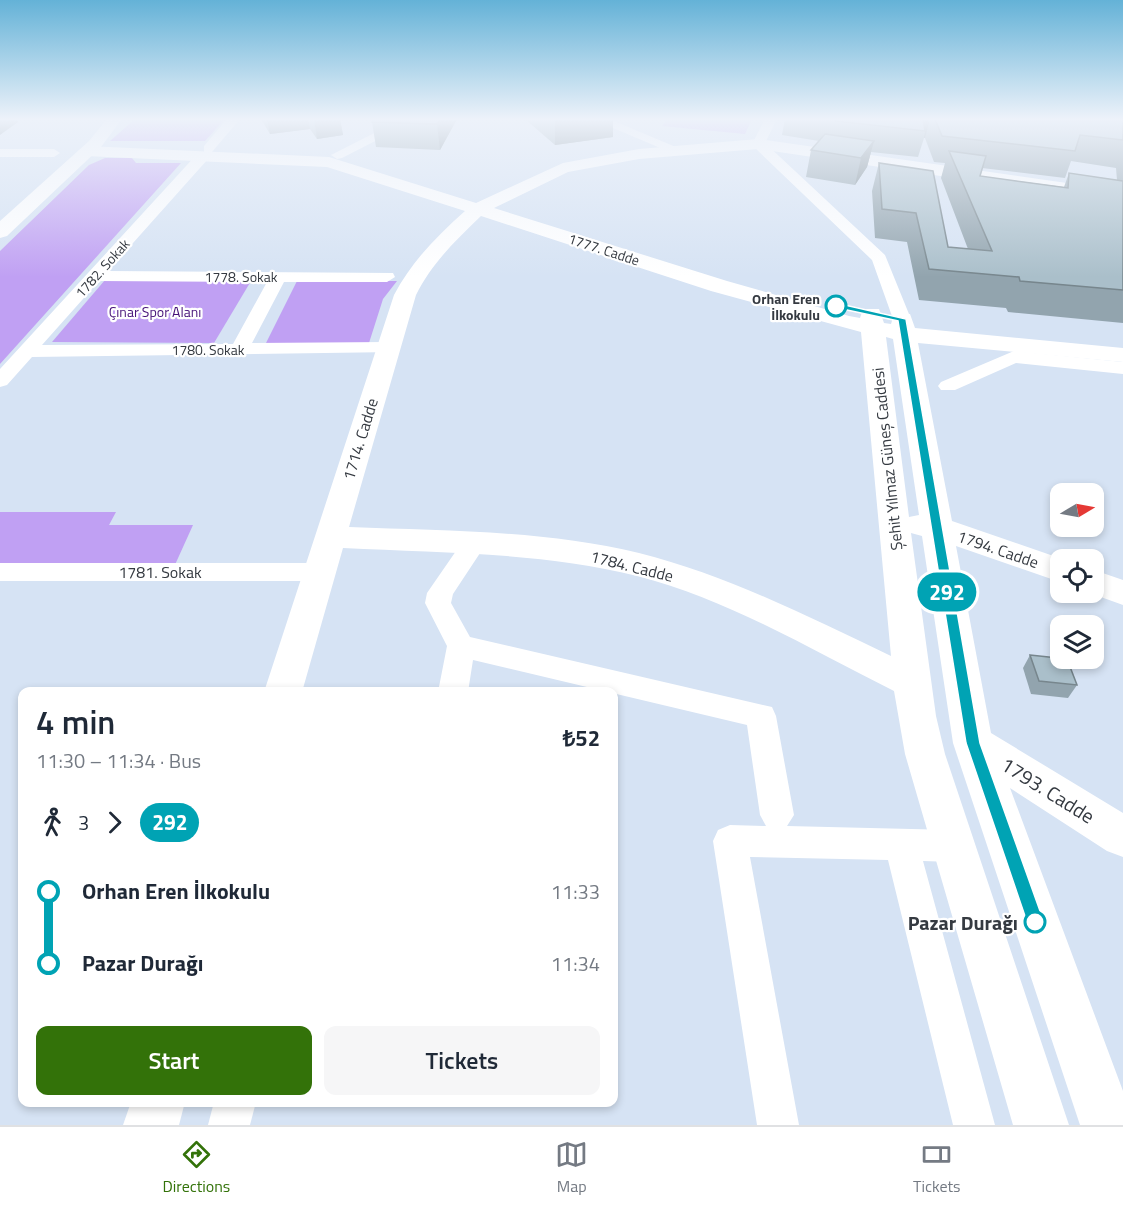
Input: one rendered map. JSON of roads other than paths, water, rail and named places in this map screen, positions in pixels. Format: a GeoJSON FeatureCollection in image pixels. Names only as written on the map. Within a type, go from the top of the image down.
{"type":"FeatureCollection","features":[{"type":"Feature","properties":{"kind":"main road"},"geometry":{"type":"LineString","coordinates":[[0,232],[58,172]]}},
{"type":"Feature","properties":{"kind":"main road","name":"1777. Cadde"},"geometry":{"type":"LineString","coordinates":[[362,172],[485,206]]}},
{"type":"Feature","properties":{"kind":"main road","name":"1777. Cadde"},"geometry":{"type":"LineString","coordinates":[[385,172],[719,286],[887,324],[1117,357]]}},
{"type":"Feature","properties":{"kind":"main road","name":"1714. Cadde"},"geometry":{"type":"LineString","coordinates":[[285,687],[388,348],[414,277],[435,249],[485,206],[556,172]]}},
{"type":"Feature","properties":{"kind":"main road","name":"1714. Cadde"},"geometry":{"type":"LineString","coordinates":[[947,172],[1123,197]]}},
{"type":"Feature","properties":{"kind":"main road","name":"Şehit Yılmaz Güneş Caddesi"},"geometry":{"type":"LineString","coordinates":[[887,324],[894,522],[911,682],[925,754],[1041,1125]]}},
{"type":"Feature","properties":{"kind":"main road","name":"Şehit Yılmaz Güneş Caddesi"},"geometry":{"type":"LineString","coordinates":[[887,324],[936,527],[973,743],[1108,1125]]}},
{"type":"Feature","properties":{"kind":"main road","name":"1794. Cadde"},"geometry":{"type":"LineString","coordinates":[[894,522],[936,527],[1050,567]]}},
{"type":"Feature","properties":{"kind":"main road","name":"1784. Cadde"},"geometry":{"type":"LineString","coordinates":[[330,537],[543,547],[608,558],[652,569],[743,603],[911,682]]}},
{"type":"Feature","properties":{"kind":"main road"},"geometry":{"type":"LineString","coordinates":[[1104,586],[1123,593]]}},
{"type":"Feature","properties":{"kind":"main road","name":"1793. Cadde"},"geometry":{"type":"LineString","coordinates":[[973,743],[1123,837]]}},
{"type":"Feature","properties":{"kind":"main road"},"geometry":{"type":"LineString","coordinates":[[151,1125],[156,1107]]}},
{"type":"Feature","properties":{"kind":"street","name":"1782. Sokak"},"geometry":{"type":"LineString","coordinates":[[0,381],[189,172]]}},
{"type":"Feature","properties":{"kind":"street"},"geometry":{"type":"LineString","coordinates":[[787,172],[879,258],[887,324]]}},
{"type":"Feature","properties":{"kind":"street","name":"1778. Sokak"},"geometry":{"type":"LineString","coordinates":[[95,276],[387,277]]}},
{"type":"Feature","properties":{"kind":"street"},"geometry":{"type":"LineString","coordinates":[[240,349],[278,277]]}},
{"type":"Feature","properties":{"kind":"street","name":"1780. Sokak"},"geometry":{"type":"LineString","coordinates":[[28,351],[388,348]]}},
{"type":"Feature","properties":{"kind":"street"},"geometry":{"type":"LineString","coordinates":[[948,386],[1014,357],[1117,357],[1123,388]]}},
{"type":"Feature","properties":{"kind":"street"},"geometry":{"type":"LineString","coordinates":[[454,687],[461,646],[438,603],[441,593],[474,544]]}},
{"type":"Feature","properties":{"kind":"street","name":"1781. Sokak"},"geometry":{"type":"LineString","coordinates":[[0,572],[320,572]]}},
{"type":"Feature","properties":{"kind":"street"},"geometry":{"type":"LineString","coordinates":[[461,646],[761,716],[777,816]]}},
{"type":"Feature","properties":{"kind":"street"},"geometry":{"type":"LineString","coordinates":[[778,1125],[730,841],[954,846]]}},
{"type":"Feature","properties":{"kind":"street"},"geometry":{"type":"LineString","coordinates":[[901,845],[974,1125]]}},
{"type":"Feature","properties":{"kind":"street"},"geometry":{"type":"LineString","coordinates":[[230,1125],[234,1107]]}},
{"type":"Feature","properties":{"kind":"place","name":"Orhan Eren İlkokulu"},"geometry":{"type":"Point","coordinates":[836,306]}},
{"type":"Feature","properties":{"kind":"place","name":"Pazar Durağı"},"geometry":{"type":"Point","coordinates":[1035,922]}},
{"type":"Feature","properties":{"kind":"park label","name":"Çınar Spor Alanı"},"geometry":{"type":"Point","coordinates":[155,311]}}]}
